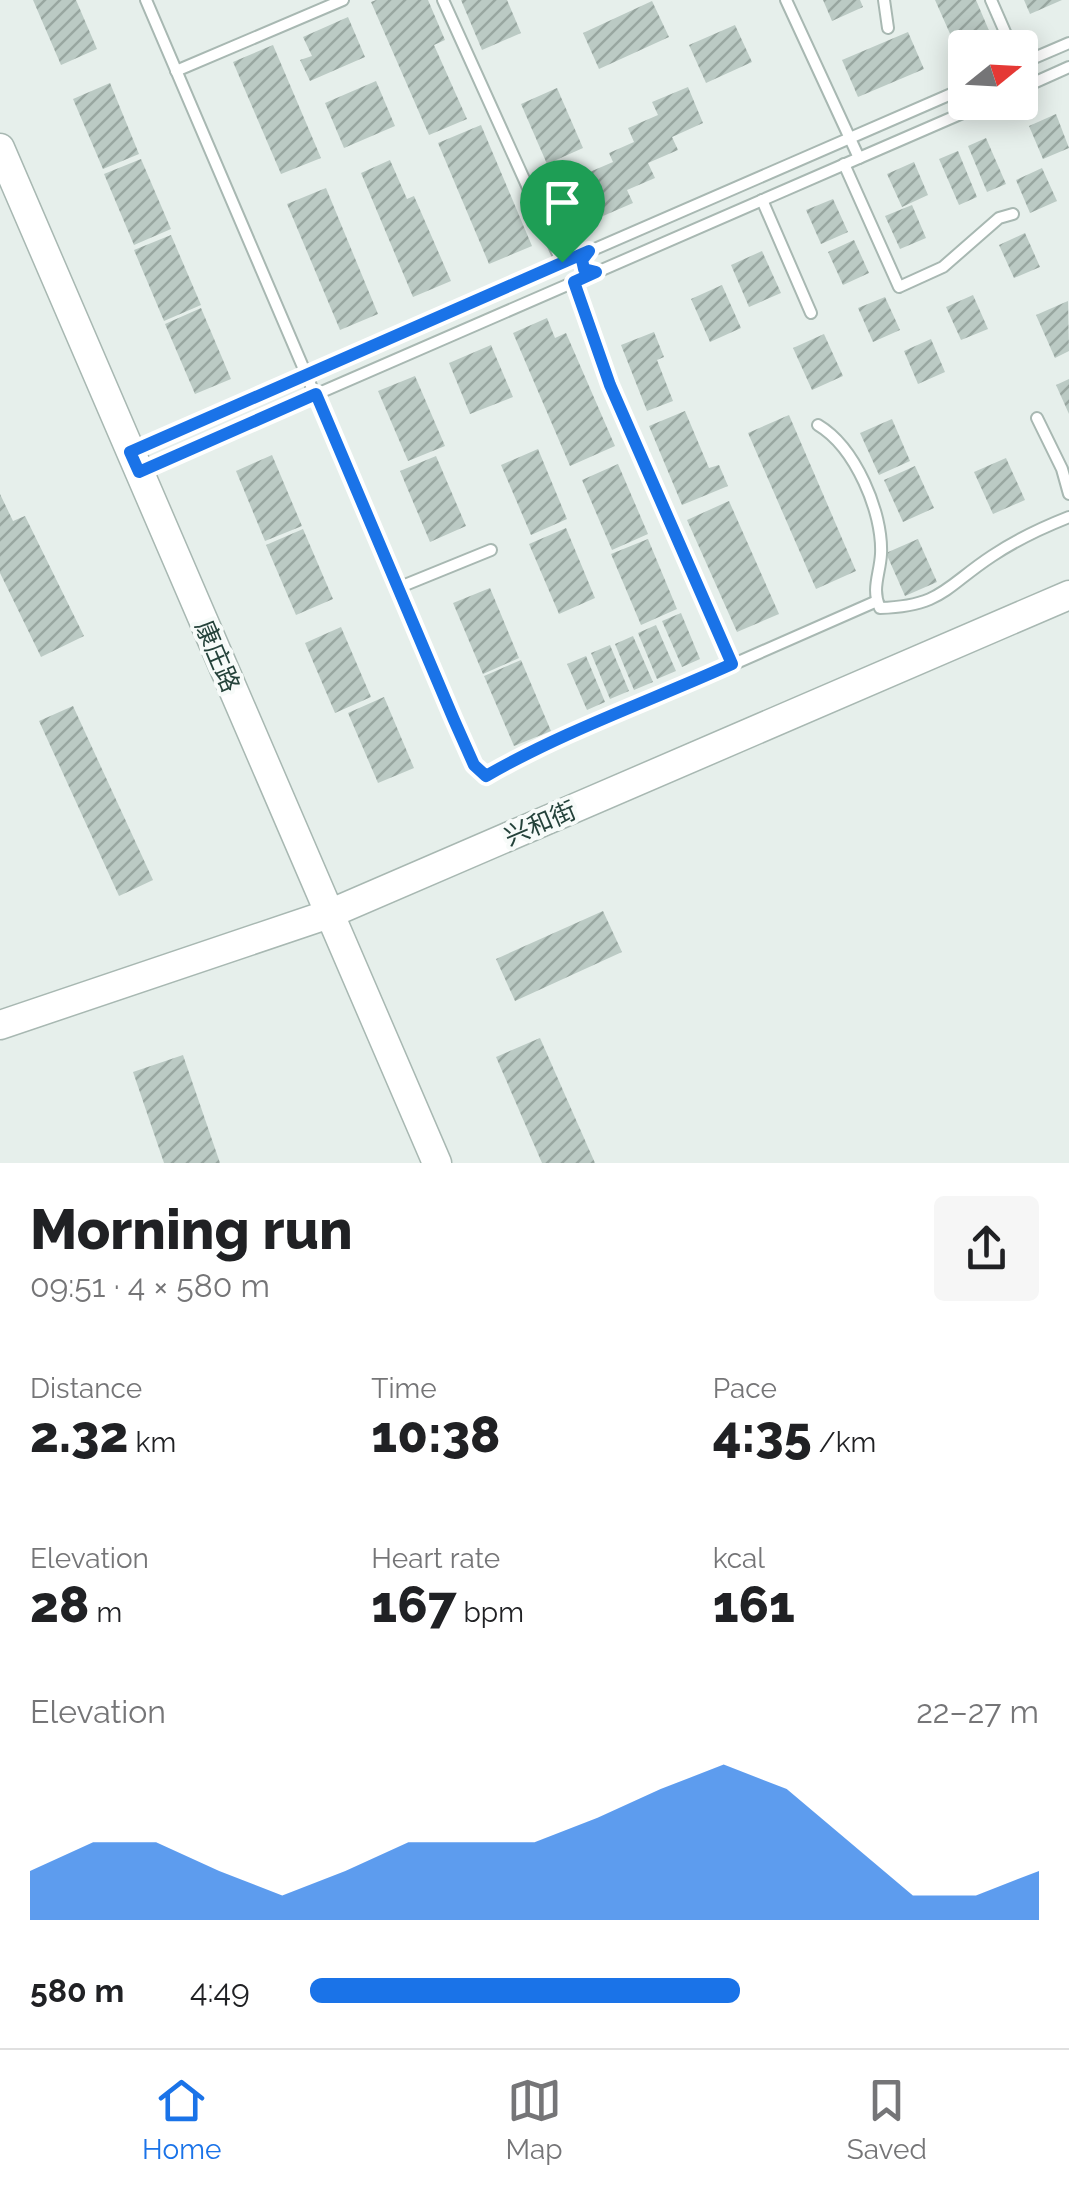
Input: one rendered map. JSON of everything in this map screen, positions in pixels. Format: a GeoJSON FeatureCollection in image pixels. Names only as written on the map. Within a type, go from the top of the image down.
{"type":"FeatureCollection","features":[{"type":"Feature","properties":{"kind":"street","name":"康庄路"},"geometry":{"type":"LineString","coordinates":[[0,148],[437,1163]]}},
{"type":"Feature","properties":{"kind":"street","name":"兴和街"},"geometry":{"type":"LineString","coordinates":[[0,1025],[329,914],[1069,594]]}},
{"type":"Feature","properties":{"kind":"lane"},"geometry":{"type":"LineString","coordinates":[[146,0],[474,765],[486,776],[554,739],[609,719],[877,600]]}},
{"type":"Feature","properties":{"kind":"lane"},"geometry":{"type":"LineString","coordinates":[[176,71],[343,0]]}},
{"type":"Feature","properties":{"kind":"lane"},"geometry":{"type":"LineString","coordinates":[[444,0],[562,262]]}},
{"type":"Feature","properties":{"kind":"lane"},"geometry":{"type":"LineString","coordinates":[[786,0],[859,158]]}},
{"type":"Feature","properties":{"kind":"lane"},"geometry":{"type":"LineString","coordinates":[[884,0],[888,28]]}},
{"type":"Feature","properties":{"kind":"lane"},"geometry":{"type":"LineString","coordinates":[[992,0],[1004,30]]}},
{"type":"Feature","properties":{"kind":"lane"},"geometry":{"type":"LineString","coordinates":[[1038,56],[1069,43]]}},
{"type":"Feature","properties":{"kind":"lane"},"geometry":{"type":"LineString","coordinates":[[1038,81],[1069,68]]}},
{"type":"Feature","properties":{"kind":"lane"},"geometry":{"type":"LineString","coordinates":[[134,462],[304,375],[948,95]]}},
{"type":"Feature","properties":{"kind":"lane"},"geometry":{"type":"LineString","coordinates":[[134,462],[351,380],[948,119]]}},
{"type":"Feature","properties":{"kind":"lane"},"geometry":{"type":"LineString","coordinates":[[844,164],[899,287],[943,268],[999,218],[1013,214]]}},
{"type":"Feature","properties":{"kind":"lane"},"geometry":{"type":"LineString","coordinates":[[762,200],[811,313]]}},
{"type":"Feature","properties":{"kind":"lane"},"geometry":{"type":"LineString","coordinates":[[589,251],[582,260],[584,269],[596,272]]}},
{"type":"Feature","properties":{"kind":"lane"},"geometry":{"type":"LineString","coordinates":[[543,271],[552,271],[557,278],[555,290]]}},
{"type":"Feature","properties":{"kind":"lane"},"geometry":{"type":"LineString","coordinates":[[574,282],[610,385],[732,664]]}},
{"type":"Feature","properties":{"kind":"lane"},"geometry":{"type":"LineString","coordinates":[[344,358],[338,368],[343,377],[351,380]]}},
{"type":"Feature","properties":{"kind":"lane"},"geometry":{"type":"LineString","coordinates":[[1036,418],[1062,469],[1069,494]]}},
{"type":"Feature","properties":{"kind":"lane"},"geometry":{"type":"LineString","coordinates":[[818,425],[835,435],[857,464],[876,518],[882,552],[874,595],[880,608],[916,607],[956,586],[987,559],[1027,534],[1069,517]]}},
{"type":"Feature","properties":{"kind":"lane"},"geometry":{"type":"LineString","coordinates":[[400,587],[491,550]]}},
{"type":"Feature","properties":{"kind":"building"},"geometry":{"type":"Polygon","coordinates":[[[33,0],[76,0],[97,49],[61,65],[33,0]]]}},
{"type":"Feature","properties":{"kind":"building"},"geometry":{"type":"Polygon","coordinates":[[[428,0],[445,40],[434,45],[467,119],[429,135],[371,2],[428,0]]]}},
{"type":"Feature","properties":{"kind":"building"},"geometry":{"type":"Polygon","coordinates":[[[461,0],[507,0],[521,33],[482,50],[461,0]]]}},
{"type":"Feature","properties":{"kind":"building"},"geometry":{"type":"Polygon","coordinates":[[[823,0],[860,0],[863,7],[832,21],[823,0]]]}},
{"type":"Feature","properties":{"kind":"building"},"geometry":{"type":"Polygon","coordinates":[[[935,0],[976,0],[989,30],[948,30],[935,0]]]}},
{"type":"Feature","properties":{"kind":"building"},"geometry":{"type":"Polygon","coordinates":[[[1024,0],[1062,0],[1030,14],[1024,0]]]}},
{"type":"Feature","properties":{"kind":"building"},"geometry":{"type":"Polygon","coordinates":[[[652,1],[669,37],[599,69],[583,33],[652,1]]]}},
{"type":"Feature","properties":{"kind":"building"},"geometry":{"type":"Polygon","coordinates":[[[348,17],[365,57],[310,81],[300,60],[312,56],[303,37],[348,17]]]}},
{"type":"Feature","properties":{"kind":"building"},"geometry":{"type":"Polygon","coordinates":[[[735,25],[752,62],[706,83],[689,45],[735,25]]]}},
{"type":"Feature","properties":{"kind":"building"},"geometry":{"type":"Polygon","coordinates":[[[908,32],[924,69],[858,97],[842,60],[908,32]]]}},
{"type":"Feature","properties":{"kind":"building"},"geometry":{"type":"Polygon","coordinates":[[[273,45],[321,158],[281,174],[233,62],[273,45]]]}},
{"type":"Feature","properties":{"kind":"building"},"geometry":{"type":"Polygon","coordinates":[[[376,81],[395,126],[344,148],[325,103],[376,81]]]}},
{"type":"Feature","properties":{"kind":"building"},"geometry":{"type":"Polygon","coordinates":[[[110,83],[139,154],[103,169],[73,99],[110,83]]]}},
{"type":"Feature","properties":{"kind":"building"},"geometry":{"type":"Polygon","coordinates":[[[688,87],[703,123],[672,137],[678,150],[648,163],[655,178],[627,190],[633,203],[603,216],[585,174],[613,162],[609,153],[634,142],[628,128],[658,115],[652,102],[688,87]]]}},
{"type":"Feature","properties":{"kind":"building"},"geometry":{"type":"Polygon","coordinates":[[[557,88],[583,148],[547,164],[521,104],[557,88]]]}},
{"type":"Feature","properties":{"kind":"building"},"geometry":{"type":"Polygon","coordinates":[[[1056,114],[1069,148],[1043,159],[1029,126],[1056,114]]]}},
{"type":"Feature","properties":{"kind":"building"},"geometry":{"type":"Polygon","coordinates":[[[481,125],[532,246],[489,264],[438,143],[481,125]]]}},
{"type":"Feature","properties":{"kind":"building"},"geometry":{"type":"Polygon","coordinates":[[[986,138],[1006,184],[987,192],[968,146],[986,138]]]}},
{"type":"Feature","properties":{"kind":"building"},"geometry":{"type":"Polygon","coordinates":[[[958,151],[977,197],[959,205],[939,159],[958,151]]]}},
{"type":"Feature","properties":{"kind":"building"},"geometry":{"type":"Polygon","coordinates":[[[141,159],[171,229],[134,245],[104,174],[141,159]]]}},
{"type":"Feature","properties":{"kind":"building"},"geometry":{"type":"Polygon","coordinates":[[[390,160],[407,199],[414,196],[451,281],[413,297],[361,173],[390,160]]]}},
{"type":"Feature","properties":{"kind":"building"},"geometry":{"type":"Polygon","coordinates":[[[914,162],[928,195],[902,207],[887,174],[914,162]]]}},
{"type":"Feature","properties":{"kind":"building"},"geometry":{"type":"Polygon","coordinates":[[[1042,168],[1057,201],[1030,213],[1016,180],[1042,168]]]}},
{"type":"Feature","properties":{"kind":"building"},"geometry":{"type":"Polygon","coordinates":[[[326,188],[378,314],[340,330],[287,204],[326,188]]]}},
{"type":"Feature","properties":{"kind":"building"},"geometry":{"type":"Polygon","coordinates":[[[833,199],[848,232],[821,244],[806,210],[833,199]]]}},
{"type":"Feature","properties":{"kind":"building"},"geometry":{"type":"Polygon","coordinates":[[[912,205],[926,238],[900,249],[885,216],[912,205]]]}},
{"type":"Feature","properties":{"kind":"building"},"geometry":{"type":"Polygon","coordinates":[[[1025,233],[1040,267],[1014,278],[999,245],[1025,233]]]}},
{"type":"Feature","properties":{"kind":"building"},"geometry":{"type":"Polygon","coordinates":[[[171,235],[201,305],[164,321],[134,250],[171,235]]]}},
{"type":"Feature","properties":{"kind":"building"},"geometry":{"type":"Polygon","coordinates":[[[854,240],[869,273],[843,285],[828,252],[854,240]]]}},
{"type":"Feature","properties":{"kind":"building"},"geometry":{"type":"Polygon","coordinates":[[[762,251],[781,293],[749,307],[731,265],[762,251]]]}},
{"type":"Feature","properties":{"kind":"building"},"geometry":{"type":"Polygon","coordinates":[[[722,285],[741,328],[710,342],[691,299],[722,285]]]}},
{"type":"Feature","properties":{"kind":"building"},"geometry":{"type":"Polygon","coordinates":[[[973,295],[988,329],[961,340],[946,307],[973,295]]]}},
{"type":"Feature","properties":{"kind":"building"},"geometry":{"type":"Polygon","coordinates":[[[885,297],[900,330],[873,342],[858,308],[885,297]]]}},
{"type":"Feature","properties":{"kind":"building"},"geometry":{"type":"Polygon","coordinates":[[[1068,301],[1069,351],[1055,358],[1036,315],[1068,301]]]}},
{"type":"Feature","properties":{"kind":"building"},"geometry":{"type":"Polygon","coordinates":[[[201,308],[231,379],[195,394],[165,324],[201,308]]]}},
{"type":"Feature","properties":{"kind":"building"},"geometry":{"type":"Polygon","coordinates":[[[547,318],[555,338],[566,333],[615,446],[570,466],[513,333],[547,318]]]}},
{"type":"Feature","properties":{"kind":"building"},"geometry":{"type":"Polygon","coordinates":[[[654,332],[664,357],[657,360],[673,401],[647,411],[621,345],[654,332]]]}},
{"type":"Feature","properties":{"kind":"building"},"geometry":{"type":"Polygon","coordinates":[[[824,334],[843,376],[812,390],[793,348],[824,334]]]}},
{"type":"Feature","properties":{"kind":"building"},"geometry":{"type":"Polygon","coordinates":[[[931,339],[945,372],[918,384],[904,351],[931,339]]]}},
{"type":"Feature","properties":{"kind":"building"},"geometry":{"type":"Polygon","coordinates":[[[491,345],[513,397],[470,414],[449,363],[491,345]]]}},
{"type":"Feature","properties":{"kind":"building"},"geometry":{"type":"Polygon","coordinates":[[[415,376],[445,446],[408,461],[378,391],[415,376]]]}},
{"type":"Feature","properties":{"kind":"building"},"geometry":{"type":"Polygon","coordinates":[[[1069,379],[1069,414],[1056,385],[1069,379]]]}},
{"type":"Feature","properties":{"kind":"building"},"geometry":{"type":"Polygon","coordinates":[[[685,411],[709,468],[719,465],[728,486],[682,505],[649,426],[685,411]]]}},
{"type":"Feature","properties":{"kind":"building"},"geometry":{"type":"Polygon","coordinates":[[[789,415],[856,571],[816,589],[748,433],[789,415]]]}},
{"type":"Feature","properties":{"kind":"building"},"geometry":{"type":"Polygon","coordinates":[[[892,419],[910,461],[879,475],[860,433],[892,419]]]}},
{"type":"Feature","properties":{"kind":"building"},"geometry":{"type":"Polygon","coordinates":[[[538,449],[567,519],[531,535],[501,465],[538,449]]]}},
{"type":"Feature","properties":{"kind":"building"},"geometry":{"type":"Polygon","coordinates":[[[272,455],[302,526],[265,541],[236,471],[272,455]]]}},
{"type":"Feature","properties":{"kind":"building"},"geometry":{"type":"Polygon","coordinates":[[[436,456],[466,526],[430,542],[400,471],[436,456]]]}},
{"type":"Feature","properties":{"kind":"building"},"geometry":{"type":"Polygon","coordinates":[[[1006,458],[1025,500],[993,514],[974,472],[1006,458]]]}},
{"type":"Feature","properties":{"kind":"building"},"geometry":{"type":"Polygon","coordinates":[[[618,464],[648,534],[612,550],[582,480],[618,464]]]}},
{"type":"Feature","properties":{"kind":"building"},"geometry":{"type":"Polygon","coordinates":[[[915,466],[934,508],[903,522],[884,480],[915,466]]]}},
{"type":"Feature","properties":{"kind":"building"},"geometry":{"type":"Polygon","coordinates":[[[0,494],[13,521],[25,516],[84,636],[41,657],[0,573],[0,494]]]}},
{"type":"Feature","properties":{"kind":"building"},"geometry":{"type":"Polygon","coordinates":[[[729,501],[779,614],[737,632],[687,520],[729,501]]]}},
{"type":"Feature","properties":{"kind":"building"},"geometry":{"type":"Polygon","coordinates":[[[566,528],[595,598],[559,614],[529,544],[566,528]]]}},
{"type":"Feature","properties":{"kind":"building"},"geometry":{"type":"Polygon","coordinates":[[[303,529],[333,599],[296,615],[266,545],[303,529]]]}},
{"type":"Feature","properties":{"kind":"building"},"geometry":{"type":"Polygon","coordinates":[[[648,539],[677,609],[641,625],[611,554],[648,539]]]}},
{"type":"Feature","properties":{"kind":"building"},"geometry":{"type":"Polygon","coordinates":[[[918,539],[937,582],[905,596],[886,553],[918,539]]]}},
{"type":"Feature","properties":{"kind":"building"},"geometry":{"type":"Polygon","coordinates":[[[490,588],[519,658],[483,674],[453,603],[490,588]]]}},
{"type":"Feature","properties":{"kind":"building"},"geometry":{"type":"Polygon","coordinates":[[[681,613],[700,659],[682,667],[662,621],[681,613]]]}},
{"type":"Feature","properties":{"kind":"building"},"geometry":{"type":"Polygon","coordinates":[[[656,625],[676,671],[657,679],[638,633],[656,625]]]}},
{"type":"Feature","properties":{"kind":"building"},"geometry":{"type":"Polygon","coordinates":[[[341,627],[371,697],[335,713],[305,643],[341,627]]]}},
{"type":"Feature","properties":{"kind":"building"},"geometry":{"type":"Polygon","coordinates":[[[633,636],[653,682],[634,690],[615,644],[633,636]]]}},
{"type":"Feature","properties":{"kind":"building"},"geometry":{"type":"Polygon","coordinates":[[[610,645],[629,691],[610,699],[591,653],[610,645]]]}},
{"type":"Feature","properties":{"kind":"building"},"geometry":{"type":"Polygon","coordinates":[[[586,656],[605,702],[587,710],[567,664],[586,656]]]}},
{"type":"Feature","properties":{"kind":"building"},"geometry":{"type":"Polygon","coordinates":[[[521,660],[551,731],[514,746],[484,676],[521,660]]]}},
{"type":"Feature","properties":{"kind":"building"},"geometry":{"type":"Polygon","coordinates":[[[384,697],[414,768],[378,783],[348,713],[384,697]]]}},
{"type":"Feature","properties":{"kind":"building"},"geometry":{"type":"Polygon","coordinates":[[[73,706],[153,880],[119,896],[39,721],[73,706]]]}},
{"type":"Feature","properties":{"kind":"building"},"geometry":{"type":"Polygon","coordinates":[[[603,911],[622,952],[515,1001],[496,959],[603,911]]]}},
{"type":"Feature","properties":{"kind":"building"},"geometry":{"type":"Polygon","coordinates":[[[540,1038],[595,1163],[542,1163],[496,1057],[540,1038]]]}},
{"type":"Feature","properties":{"kind":"building"},"geometry":{"type":"Polygon","coordinates":[[[183,1055],[220,1163],[164,1163],[133,1072],[183,1055]]]}},
{"type":"Feature","properties":{"kind":"route"},"geometry":{"type":"LineString","coordinates":[[589,251],[582,260],[584,269],[596,272],[574,282],[610,385],[732,664],[554,739],[486,776],[474,765],[316,394],[139,472],[130,452],[562,262],[589,251]]}}]}
